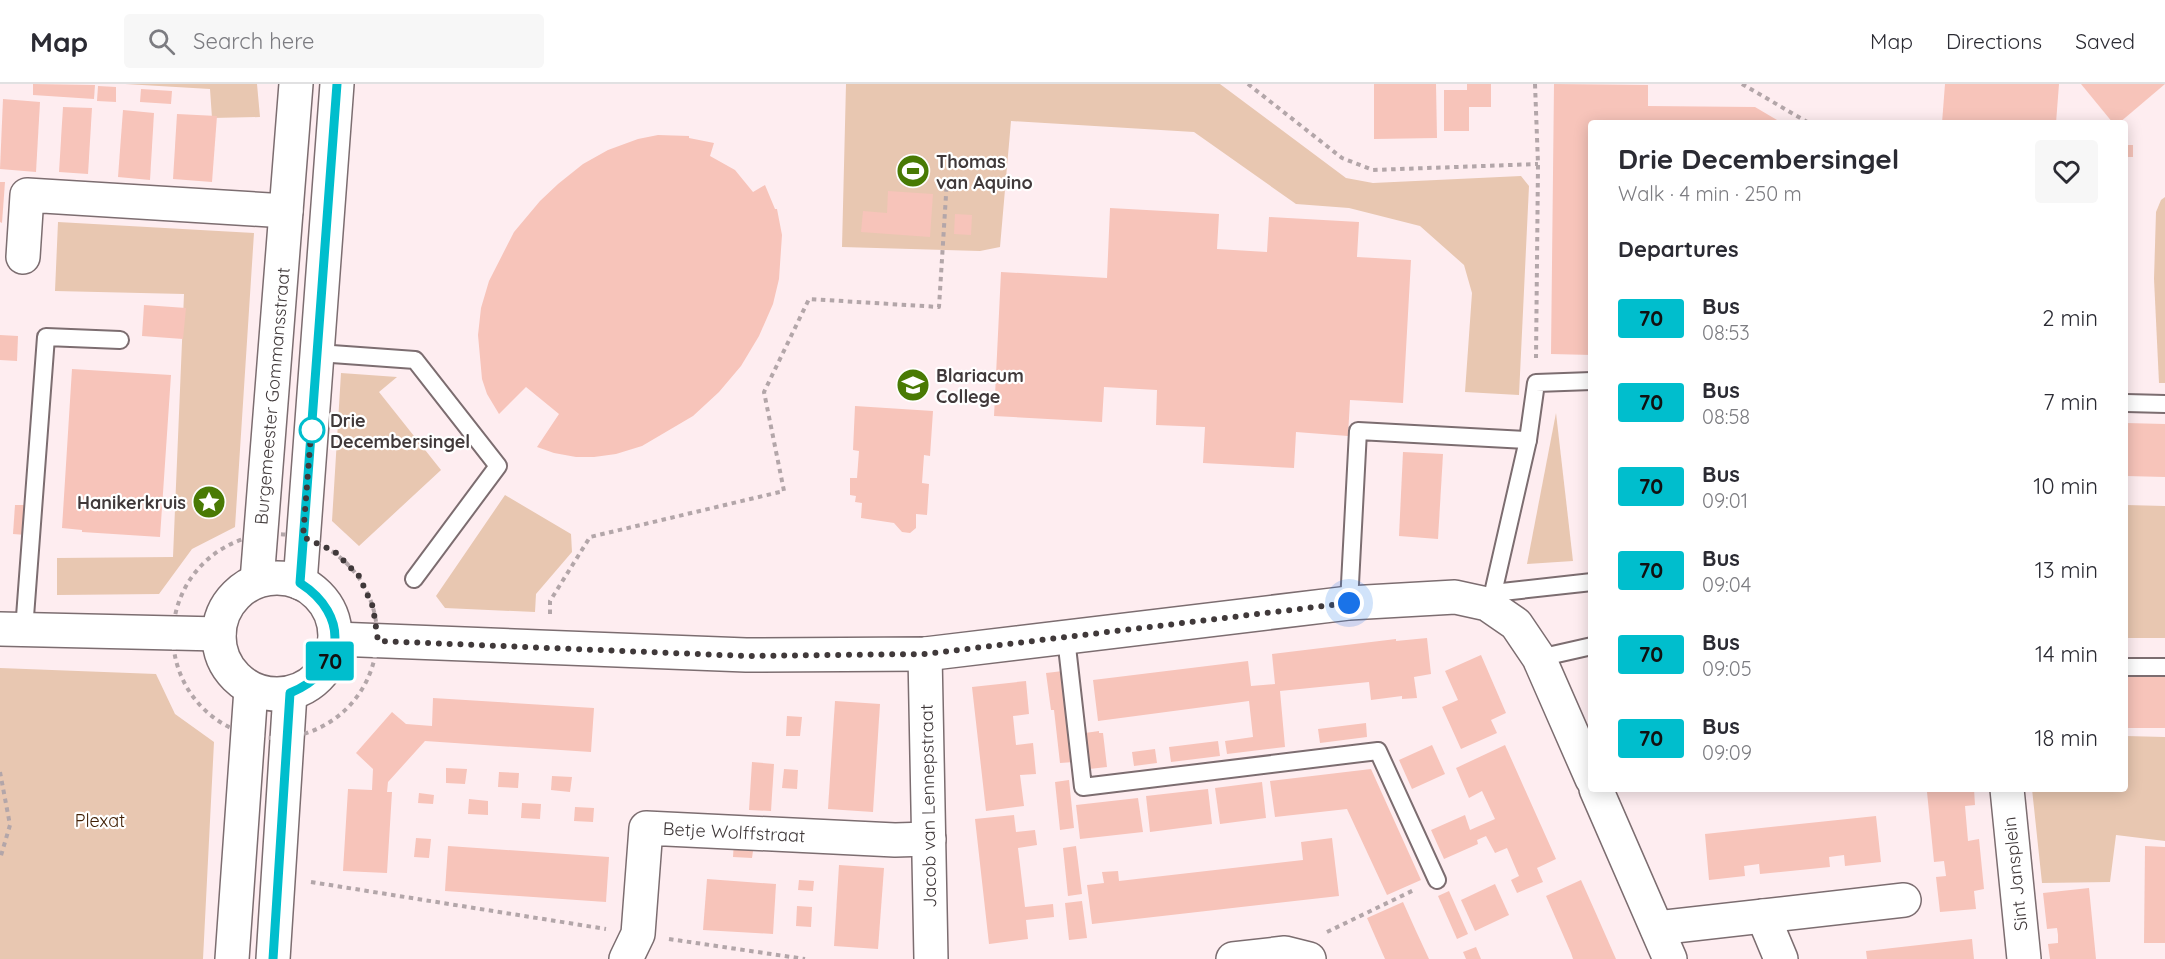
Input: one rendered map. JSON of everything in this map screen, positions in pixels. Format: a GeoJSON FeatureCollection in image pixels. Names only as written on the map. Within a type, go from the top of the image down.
{"type":"FeatureCollection","features":[{"type":"Feature","properties":{"kind":"street","name":"Burgemeester Gommansstraat"},"geometry":{"type":"LineString","coordinates":[[257,581],[296,84]]}},
{"type":"Feature","properties":{"kind":"street"},"geometry":{"type":"LineString","coordinates":[[300,583],[337,84]]}},
{"type":"Feature","properties":{"kind":"street"},"geometry":{"type":"LineString","coordinates":[[23,257],[27,195],[286,211]]}},
{"type":"Feature","properties":{"kind":"street"},"geometry":{"type":"LineString","coordinates":[[280,578],[300,583],[314,591],[325,603],[333,620],[335,639],[328,665],[306,687],[290,693],[270,694],[251,689],[237,679],[227,667],[220,651],[219,634],[222,617],[230,601],[243,588],[257,581],[280,578]]}},
{"type":"Feature","properties":{"kind":"street"},"geometry":{"type":"LineString","coordinates":[[335,639],[746,656],[925,654],[1349,603],[1455,597],[1490,598],[1516,624],[1539,658],[1588,767]]}},
{"type":"Feature","properties":{"kind":"street"},"geometry":{"type":"LineString","coordinates":[[12,629],[219,634]]}},
{"type":"Feature","properties":{"kind":"street","name":"Jacob van Lennepstraat"},"geometry":{"type":"LineString","coordinates":[[925,654],[931,959]]}},
{"type":"Feature","properties":{"kind":"street"},"geometry":{"type":"LineString","coordinates":[[232,959],[251,689]]}},
{"type":"Feature","properties":{"kind":"street"},"geometry":{"type":"LineString","coordinates":[[273,959],[290,693]]}},
{"type":"Feature","properties":{"kind":"street"},"geometry":{"type":"LineString","coordinates":[[1599,792],[1670,959]]}},
{"type":"Feature","properties":{"kind":"street","name":"Sint Jansplein"},"geometry":{"type":"LineString","coordinates":[[2007,792],[2024,959]]}},
{"type":"Feature","properties":{"kind":"street","name":"Betje Wolffstraat"},"geometry":{"type":"LineString","coordinates":[[632,946],[646,828],[895,840],[929,839]]}},
{"type":"Feature","properties":{"kind":"street"},"geometry":{"type":"LineString","coordinates":[[1657,928],[1904,900]]}},
{"type":"Feature","properties":{"kind":"street"},"geometry":{"type":"LineString","coordinates":[[1763,916],[1781,959]]}},
{"type":"Feature","properties":{"kind":"street"},"geometry":{"type":"LineString","coordinates":[[1233,959],[1316,950]]}},
{"type":"Feature","properties":{"kind":"lane"},"geometry":{"type":"LineString","coordinates":[[12,629],[46,337],[120,340]]}},
{"type":"Feature","properties":{"kind":"lane"},"geometry":{"type":"LineString","coordinates":[[318,353],[415,360],[498,466],[414,579]]}},
{"type":"Feature","properties":{"kind":"lane"},"geometry":{"type":"LineString","coordinates":[[1588,381],[1536,383],[1528,440],[1490,598],[1588,583]]}},
{"type":"Feature","properties":{"kind":"lane"},"geometry":{"type":"LineString","coordinates":[[2128,403],[2165,404]]}},
{"type":"Feature","properties":{"kind":"lane"},"geometry":{"type":"LineString","coordinates":[[1349,603],[1358,431],[1528,440]]}},
{"type":"Feature","properties":{"kind":"lane"},"geometry":{"type":"LineString","coordinates":[[1066,638],[1083,787],[1377,752],[1437,880]]}},
{"type":"Feature","properties":{"kind":"lane"},"geometry":{"type":"LineString","coordinates":[[1539,658],[1588,647]]}},
{"type":"Feature","properties":{"kind":"lane"},"geometry":{"type":"LineString","coordinates":[[2128,667],[2165,667]]}},
{"type":"Feature","properties":{"kind":"path"},"geometry":{"type":"LineString","coordinates":[[1248,84],[1342,158],[1373,170],[1538,164]]}},
{"type":"Feature","properties":{"kind":"path"},"geometry":{"type":"LineString","coordinates":[[1535,84],[1538,164],[1536,383]]}},
{"type":"Feature","properties":{"kind":"path"},"geometry":{"type":"LineString","coordinates":[[1742,84],[1804,120]]}},
{"type":"Feature","properties":{"kind":"path"},"geometry":{"type":"LineString","coordinates":[[548,648],[550,601],[590,537],[784,491],[764,392],[809,299],[939,307],[947,179]]}},
{"type":"Feature","properties":{"kind":"path"},"geometry":{"type":"LineString","coordinates":[[282,533],[303,537],[334,551],[359,576],[373,607],[378,641],[372,669],[359,695],[339,716],[315,731],[287,739],[248,736],[216,721],[191,696],[176,664],[171,633],[180,595],[199,566],[227,544],[260,534],[282,533]]}},
{"type":"Feature","properties":{"kind":"path"},"geometry":{"type":"LineString","coordinates":[[0,772],[10,825],[0,859]]}},
{"type":"Feature","properties":{"kind":"path"},"geometry":{"type":"LineString","coordinates":[[278,877],[632,946],[805,959]]}},
{"type":"Feature","properties":{"kind":"path"},"geometry":{"type":"LineString","coordinates":[[1316,950],[1327,931],[1437,880]]}},
{"type":"Feature","properties":{"kind":"green space"},"geometry":{"type":"Polygon","coordinates":[[[125,84],[257,84],[260,117],[212,118],[210,89],[125,84]]]}},
{"type":"Feature","properties":{"kind":"green space"},"geometry":{"type":"Polygon","coordinates":[[[846,84],[1220,84],[1346,178],[1373,183],[1521,176],[1529,186],[1519,395],[1465,392],[1472,293],[1464,265],[1420,226],[1349,208],[1296,204],[1194,132],[1011,121],[1000,247],[980,251],[842,247],[846,84]]]}},
{"type":"Feature","properties":{"kind":"green space"},"geometry":{"type":"Polygon","coordinates":[[[2165,197],[2165,383],[2159,383],[2154,279],[2156,212],[2161,200],[2165,197]]]}},
{"type":"Feature","properties":{"kind":"green space"},"geometry":{"type":"Polygon","coordinates":[[[58,222],[254,233],[235,527],[192,549],[159,594],[57,595],[57,558],[173,557],[184,294],[55,291],[58,222]]]}},
{"type":"Feature","properties":{"kind":"green space"},"geometry":{"type":"Polygon","coordinates":[[[341,373],[397,377],[379,392],[441,470],[359,546],[332,521],[341,373]]]}},
{"type":"Feature","properties":{"kind":"green space"},"geometry":{"type":"Polygon","coordinates":[[[1556,413],[1573,561],[1527,564],[1556,413]]]}},
{"type":"Feature","properties":{"kind":"green space"},"geometry":{"type":"Polygon","coordinates":[[[505,495],[571,534],[572,552],[536,594],[535,612],[445,608],[436,596],[505,495]]]}},
{"type":"Feature","properties":{"kind":"green space"},"geometry":{"type":"Polygon","coordinates":[[[2128,505],[2165,506],[2165,638],[2128,638],[2128,505]]]}},
{"type":"Feature","properties":{"kind":"green space","name":"Plexat"},"geometry":{"type":"Polygon","coordinates":[[[0,668],[156,674],[175,714],[214,742],[203,959],[0,959],[0,668]]]}},
{"type":"Feature","properties":{"kind":"green space"},"geometry":{"type":"Polygon","coordinates":[[[2128,736],[2165,737],[2165,841],[2116,835],[2110,882],[2042,883],[2032,792],[2128,792],[2128,736]]]}},
{"type":"Feature","properties":{"kind":"building"},"geometry":{"type":"Polygon","coordinates":[[[33,84],[95,85],[94,99],[33,95],[33,84]]]}},
{"type":"Feature","properties":{"kind":"building"},"geometry":{"type":"Polygon","coordinates":[[[1374,84],[1436,84],[1437,138],[1374,139],[1374,84]]]}},
{"type":"Feature","properties":{"kind":"building"},"geometry":{"type":"Polygon","coordinates":[[[1467,84],[1491,84],[1491,107],[1469,107],[1469,131],[1444,131],[1444,90],[1467,90],[1467,84]]]}},
{"type":"Feature","properties":{"kind":"building"},"geometry":{"type":"Polygon","coordinates":[[[1554,84],[1648,85],[1648,106],[1755,107],[1777,120],[1588,120],[1588,355],[1551,354],[1554,84]]]}},
{"type":"Feature","properties":{"kind":"building"},"geometry":{"type":"Polygon","coordinates":[[[1945,84],[2059,84],[2056,120],[1942,120],[1945,84]]]}},
{"type":"Feature","properties":{"kind":"building"},"geometry":{"type":"Polygon","coordinates":[[[2081,84],[2165,84],[2123,120],[2111,120],[2081,84]]]}},
{"type":"Feature","properties":{"kind":"building"},"geometry":{"type":"Polygon","coordinates":[[[98,86],[116,87],[116,102],[97,101],[98,86]]]}},
{"type":"Feature","properties":{"kind":"building"},"geometry":{"type":"Polygon","coordinates":[[[141,89],[172,91],[171,104],[140,102],[141,89]]]}},
{"type":"Feature","properties":{"kind":"building"},"geometry":{"type":"Polygon","coordinates":[[[3,99],[40,102],[36,172],[0,169],[3,99]]]}},
{"type":"Feature","properties":{"kind":"building"},"geometry":{"type":"Polygon","coordinates":[[[63,107],[92,108],[88,174],[59,172],[63,107]]]}},
{"type":"Feature","properties":{"kind":"building"},"geometry":{"type":"Polygon","coordinates":[[[123,110],[154,113],[150,180],[118,177],[123,110]]]}},
{"type":"Feature","properties":{"kind":"building"},"geometry":{"type":"Polygon","coordinates":[[[177,114],[217,116],[212,182],[173,179],[177,114]]]}},
{"type":"Feature","properties":{"kind":"building"},"geometry":{"type":"Polygon","coordinates":[[[658,135],[689,136],[689,138],[714,143],[710,156],[735,170],[753,192],[765,185],[777,209],[782,235],[779,279],[773,304],[759,336],[741,366],[719,392],[693,416],[642,446],[616,454],[576,457],[537,447],[559,414],[526,387],[499,414],[487,394],[482,379],[478,335],[481,308],[489,281],[514,232],[558,184],[583,164],[608,150],[638,139],[658,135]]]}},
{"type":"Feature","properties":{"kind":"building"},"geometry":{"type":"Polygon","coordinates":[[[2128,145],[2133,145],[2133,157],[2128,157],[2128,145]]]}},
{"type":"Feature","properties":{"kind":"building"},"geometry":{"type":"Polygon","coordinates":[[[0,182],[5,182],[2,223],[0,222],[0,182]]]}},
{"type":"Feature","properties":{"kind":"building"},"geometry":{"type":"Polygon","coordinates":[[[888,191],[933,194],[930,237],[861,232],[863,211],[887,213],[888,191]]]}},
{"type":"Feature","properties":{"kind":"building"},"geometry":{"type":"Polygon","coordinates":[[[1110,208],[1219,214],[1217,249],[1267,252],[1269,217],[1359,222],[1357,257],[1411,260],[1403,403],[1350,400],[1348,436],[1296,432],[1294,468],[1203,463],[1205,427],[1156,425],[1157,390],[1104,387],[1102,422],[994,416],[1001,272],[1107,278],[1110,208]]]}},
{"type":"Feature","properties":{"kind":"building"},"geometry":{"type":"Polygon","coordinates":[[[955,214],[972,215],[971,235],[954,234],[955,214]]]}},
{"type":"Feature","properties":{"kind":"building"},"geometry":{"type":"Polygon","coordinates":[[[144,305],[186,308],[183,339],[142,336],[144,305]]]}},
{"type":"Feature","properties":{"kind":"building"},"geometry":{"type":"Polygon","coordinates":[[[0,335],[18,336],[17,361],[0,360],[0,335]]]}},
{"type":"Feature","properties":{"kind":"building"},"geometry":{"type":"Polygon","coordinates":[[[72,369],[171,375],[160,537],[82,532],[82,530],[62,528],[72,369]]]}},
{"type":"Feature","properties":{"kind":"building"},"geometry":{"type":"Polygon","coordinates":[[[855,406],[933,411],[930,456],[924,455],[922,483],[929,484],[927,515],[916,514],[916,528],[910,533],[902,532],[894,523],[861,518],[862,503],[855,502],[856,496],[850,495],[850,478],[857,478],[859,451],[853,450],[855,406]]]}},
{"type":"Feature","properties":{"kind":"building"},"geometry":{"type":"Polygon","coordinates":[[[2128,423],[2165,424],[2165,477],[2128,476],[2128,423]]]}},
{"type":"Feature","properties":{"kind":"building"},"geometry":{"type":"Polygon","coordinates":[[[1403,452],[1443,454],[1438,539],[1399,536],[1403,452]]]}},
{"type":"Feature","properties":{"kind":"building"},"geometry":{"type":"Polygon","coordinates":[[[15,505],[27,505],[26,535],[13,534],[15,505]]]}},
{"type":"Feature","properties":{"kind":"building"},"geometry":{"type":"Polygon","coordinates":[[[1427,638],[1431,674],[1414,677],[1417,698],[1402,699],[1402,696],[1371,700],[1369,682],[1280,691],[1285,747],[1227,754],[1225,741],[1253,737],[1249,701],[1098,721],[1093,680],[1248,661],[1251,686],[1275,684],[1272,654],[1396,639],[1396,641],[1427,638]]]}},
{"type":"Feature","properties":{"kind":"building"},"geometry":{"type":"Polygon","coordinates":[[[1481,655],[1506,713],[1491,720],[1497,733],[1461,749],[1442,707],[1458,700],[1445,671],[1481,655]]]}},
{"type":"Feature","properties":{"kind":"building"},"geometry":{"type":"Polygon","coordinates":[[[1063,671],[1074,762],[1060,763],[1054,710],[1051,710],[1046,673],[1063,671]]]}},
{"type":"Feature","properties":{"kind":"building"},"geometry":{"type":"Polygon","coordinates":[[[2128,674],[2165,675],[2165,728],[2128,728],[2128,674]]]}},
{"type":"Feature","properties":{"kind":"building"},"geometry":{"type":"Polygon","coordinates":[[[1026,681],[1029,714],[1013,716],[1016,745],[1033,743],[1036,774],[1020,775],[1024,806],[986,811],[972,687],[1026,681]]]}},
{"type":"Feature","properties":{"kind":"building"},"geometry":{"type":"Polygon","coordinates":[[[433,698],[594,708],[591,752],[425,741],[388,782],[387,792],[392,792],[387,873],[343,871],[348,789],[372,790],[373,769],[356,753],[392,712],[406,724],[432,726],[433,698]]]}},
{"type":"Feature","properties":{"kind":"building"},"geometry":{"type":"Polygon","coordinates":[[[835,701],[880,704],[873,812],[828,809],[835,701]]]}},
{"type":"Feature","properties":{"kind":"building"},"geometry":{"type":"Polygon","coordinates":[[[787,716],[802,717],[800,736],[786,736],[787,716]]]}},
{"type":"Feature","properties":{"kind":"building"},"geometry":{"type":"Polygon","coordinates":[[[1366,723],[1367,737],[1320,743],[1318,729],[1366,723]]]}},
{"type":"Feature","properties":{"kind":"building"},"geometry":{"type":"Polygon","coordinates":[[[1099,731],[1103,733],[1107,767],[1089,769],[1085,733],[1099,731]]]}},
{"type":"Feature","properties":{"kind":"building"},"geometry":{"type":"Polygon","coordinates":[[[1218,741],[1220,756],[1171,762],[1169,747],[1218,741]]]}},
{"type":"Feature","properties":{"kind":"building"},"geometry":{"type":"Polygon","coordinates":[[[1432,745],[1445,774],[1412,789],[1399,760],[1432,745]]]}},
{"type":"Feature","properties":{"kind":"building"},"geometry":{"type":"Polygon","coordinates":[[[1505,745],[1556,859],[1537,868],[1543,882],[1517,893],[1511,880],[1519,876],[1507,848],[1495,853],[1486,836],[1477,840],[1478,844],[1444,859],[1431,830],[1465,815],[1470,830],[1495,819],[1482,791],[1469,798],[1456,768],[1505,745]]]}},
{"type":"Feature","properties":{"kind":"building"},"geometry":{"type":"Polygon","coordinates":[[[1155,749],[1157,763],[1134,766],[1132,752],[1155,749]]]}},
{"type":"Feature","properties":{"kind":"building"},"geometry":{"type":"Polygon","coordinates":[[[752,762],[774,764],[771,811],[749,810],[752,762]]]}},
{"type":"Feature","properties":{"kind":"building"},"geometry":{"type":"Polygon","coordinates":[[[446,768],[467,769],[465,784],[446,783],[446,768]]]}},
{"type":"Feature","properties":{"kind":"building"},"geometry":{"type":"Polygon","coordinates":[[[784,769],[798,770],[797,789],[782,788],[784,769]]]}},
{"type":"Feature","properties":{"kind":"building"},"geometry":{"type":"Polygon","coordinates":[[[1371,769],[1421,880],[1387,895],[1347,809],[1275,817],[1270,781],[1371,769]]]}},
{"type":"Feature","properties":{"kind":"building"},"geometry":{"type":"Polygon","coordinates":[[[499,772],[519,773],[518,788],[498,787],[499,772]]]}},
{"type":"Feature","properties":{"kind":"building"},"geometry":{"type":"Polygon","coordinates":[[[552,776],[572,777],[570,792],[551,790],[552,776]]]}},
{"type":"Feature","properties":{"kind":"building"},"geometry":{"type":"Polygon","coordinates":[[[1069,780],[1074,828],[1060,830],[1055,782],[1069,780]]]}},
{"type":"Feature","properties":{"kind":"building"},"geometry":{"type":"Polygon","coordinates":[[[1262,782],[1266,818],[1220,824],[1215,788],[1262,782]]]}},
{"type":"Feature","properties":{"kind":"building"},"geometry":{"type":"Polygon","coordinates":[[[1208,789],[1212,824],[1150,832],[1146,796],[1208,789]]]}},
{"type":"Feature","properties":{"kind":"building"},"geometry":{"type":"Polygon","coordinates":[[[1927,792],[1974,792],[1975,805],[1965,806],[1968,841],[1979,839],[1984,889],[1974,891],[1976,909],[1940,912],[1936,877],[1946,876],[1944,861],[1934,862],[1927,792]]]}},
{"type":"Feature","properties":{"kind":"building"},"geometry":{"type":"Polygon","coordinates":[[[419,793],[434,795],[433,804],[418,803],[419,793]]]}},
{"type":"Feature","properties":{"kind":"building"},"geometry":{"type":"Polygon","coordinates":[[[1138,798],[1143,832],[1080,839],[1076,805],[1138,798]]]}},
{"type":"Feature","properties":{"kind":"building"},"geometry":{"type":"Polygon","coordinates":[[[469,799],[488,801],[488,815],[468,814],[469,799]]]}},
{"type":"Feature","properties":{"kind":"building"},"geometry":{"type":"Polygon","coordinates":[[[522,803],[541,804],[540,819],[521,818],[522,803]]]}},
{"type":"Feature","properties":{"kind":"building"},"geometry":{"type":"Polygon","coordinates":[[[575,807],[594,808],[593,822],[574,821],[575,807]]]}},
{"type":"Feature","properties":{"kind":"building"},"geometry":{"type":"Polygon","coordinates":[[[1014,815],[1016,832],[1035,830],[1037,845],[1018,848],[1025,907],[1053,904],[1054,917],[1026,920],[1028,939],[989,944],[975,819],[1014,815]]]}},
{"type":"Feature","properties":{"kind":"building"},"geometry":{"type":"Polygon","coordinates":[[[1876,816],[1881,862],[1845,866],[1844,855],[1829,857],[1830,867],[1760,874],[1759,864],[1744,866],[1745,876],[1709,880],[1705,834],[1876,816]]]}},
{"type":"Feature","properties":{"kind":"building"},"geometry":{"type":"Polygon","coordinates":[[[416,838],[431,839],[429,858],[414,857],[416,838]]]}},
{"type":"Feature","properties":{"kind":"building"},"geometry":{"type":"Polygon","coordinates":[[[1332,838],[1339,896],[1092,924],[1087,885],[1104,883],[1102,872],[1118,871],[1119,881],[1303,860],[1301,842],[1332,838]]]}},
{"type":"Feature","properties":{"kind":"building"},"geometry":{"type":"Polygon","coordinates":[[[734,842],[754,844],[752,858],[733,857],[734,842]]]}},
{"type":"Feature","properties":{"kind":"building"},"geometry":{"type":"Polygon","coordinates":[[[448,846],[609,857],[606,902],[445,891],[448,846]]]}},
{"type":"Feature","properties":{"kind":"building"},"geometry":{"type":"Polygon","coordinates":[[[1076,846],[1082,894],[1068,896],[1063,848],[1076,846]]]}},
{"type":"Feature","properties":{"kind":"building"},"geometry":{"type":"Polygon","coordinates":[[[2145,846],[2165,847],[2165,943],[2144,943],[2145,846]]]}},
{"type":"Feature","properties":{"kind":"building"},"geometry":{"type":"Polygon","coordinates":[[[839,865],[884,868],[878,949],[834,946],[839,865]]]}},
{"type":"Feature","properties":{"kind":"building"},"geometry":{"type":"Polygon","coordinates":[[[707,879],[776,884],[773,934],[703,930],[707,879]]]}},
{"type":"Feature","properties":{"kind":"building"},"geometry":{"type":"Polygon","coordinates":[[[799,880],[814,881],[813,891],[798,890],[799,880]]]}},
{"type":"Feature","properties":{"kind":"building"},"geometry":{"type":"Polygon","coordinates":[[[1581,880],[1616,959],[1573,959],[1546,896],[1581,880]]]}},
{"type":"Feature","properties":{"kind":"building"},"geometry":{"type":"Polygon","coordinates":[[[1495,884],[1509,915],[1475,931],[1461,900],[1495,884]]]}},
{"type":"Feature","properties":{"kind":"building"},"geometry":{"type":"Polygon","coordinates":[[[2089,888],[2096,959],[2050,959],[2048,944],[2058,943],[2058,935],[2057,928],[2047,929],[2043,893],[2089,888]]]}},
{"type":"Feature","properties":{"kind":"building"},"geometry":{"type":"Polygon","coordinates":[[[1449,891],[1468,934],[1457,939],[1438,896],[1449,891]]]}},
{"type":"Feature","properties":{"kind":"building"},"geometry":{"type":"Polygon","coordinates":[[[1082,901],[1087,938],[1069,940],[1065,903],[1082,901]]]}},
{"type":"Feature","properties":{"kind":"building"},"geometry":{"type":"Polygon","coordinates":[[[1403,902],[1429,959],[1385,959],[1367,918],[1403,902]]]}},
{"type":"Feature","properties":{"kind":"building"},"geometry":{"type":"Polygon","coordinates":[[[797,906],[812,907],[811,927],[796,926],[797,906]]]}},
{"type":"Feature","properties":{"kind":"building"},"geometry":{"type":"Polygon","coordinates":[[[1972,939],[1974,959],[1867,959],[1866,951],[1972,939]]]}},
{"type":"Feature","properties":{"kind":"building"},"geometry":{"type":"Polygon","coordinates":[[[1476,947],[1481,959],[1466,959],[1463,952],[1476,947]]]}},
{"type":"Feature","properties":{"kind":"bus line","name":"70"},"geometry":{"type":"LineString","coordinates":[[273,959],[290,693],[306,687],[319,676],[328,665],[335,639],[333,620],[325,603],[314,591],[300,583],[337,84]]}},
{"type":"Feature","properties":{"kind":"place","name":"Thomas van Aquino"},"geometry":{"type":"Point","coordinates":[913,171]}},
{"type":"Feature","properties":{"kind":"place","name":"Blariacum College"},"geometry":{"type":"Point","coordinates":[913,385]}},
{"type":"Feature","properties":{"kind":"place","name":"Drie Decembersingel"},"geometry":{"type":"Point","coordinates":[312,430]}},
{"type":"Feature","properties":{"kind":"place","name":"Hanikerkruis"},"geometry":{"type":"Point","coordinates":[209,502]}},
{"type":"Feature","properties":{"kind":"route"},"geometry":{"type":"LineString","coordinates":[[312,430],[312,421],[303,537],[334,551],[359,576],[373,607],[378,641],[746,656],[925,654],[1349,603]]}}]}
